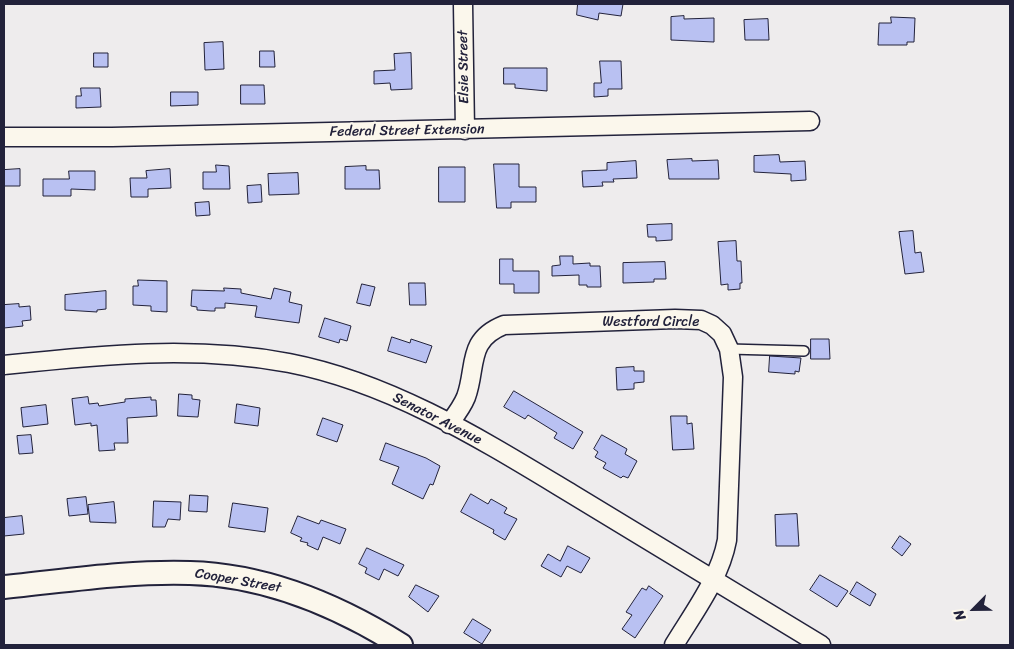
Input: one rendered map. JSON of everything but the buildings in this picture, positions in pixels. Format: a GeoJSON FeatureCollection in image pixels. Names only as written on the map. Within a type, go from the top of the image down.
{"type":"FeatureCollection","features":[{"type":"Feature","properties":{"kind":"street","name":"Elsie Street"},"geometry":{"type":"LineString","coordinates":[[463,4],[465,130]]}},
{"type":"Feature","properties":{"kind":"street","name":"Federal Street Extension"},"geometry":{"type":"LineString","coordinates":[[4,137],[465,130],[810,121]]}},
{"type":"Feature","properties":{"kind":"street","name":"Westford Circle"},"geometry":{"type":"LineString","coordinates":[[449,424],[466,397],[475,350],[495,329],[510,324],[675,319],[701,320],[718,330],[729,349],[733,378],[729,514],[724,552],[714,579],[674,645]]}},
{"type":"Feature","properties":{"kind":"street","name":"Senator Avenue"},"geometry":{"type":"LineString","coordinates":[[4,365],[158,352],[207,353],[309,368],[353,381],[409,404],[508,456],[821,645]]}},
{"type":"Feature","properties":{"kind":"street","name":"Cooper Street"},"geometry":{"type":"LineString","coordinates":[[4,587],[174,573],[226,576],[304,595],[360,622],[401,645]]}},
{"type":"Feature","properties":{"kind":"lane"},"geometry":{"type":"LineString","coordinates":[[729,349],[804,351]]}}]}
